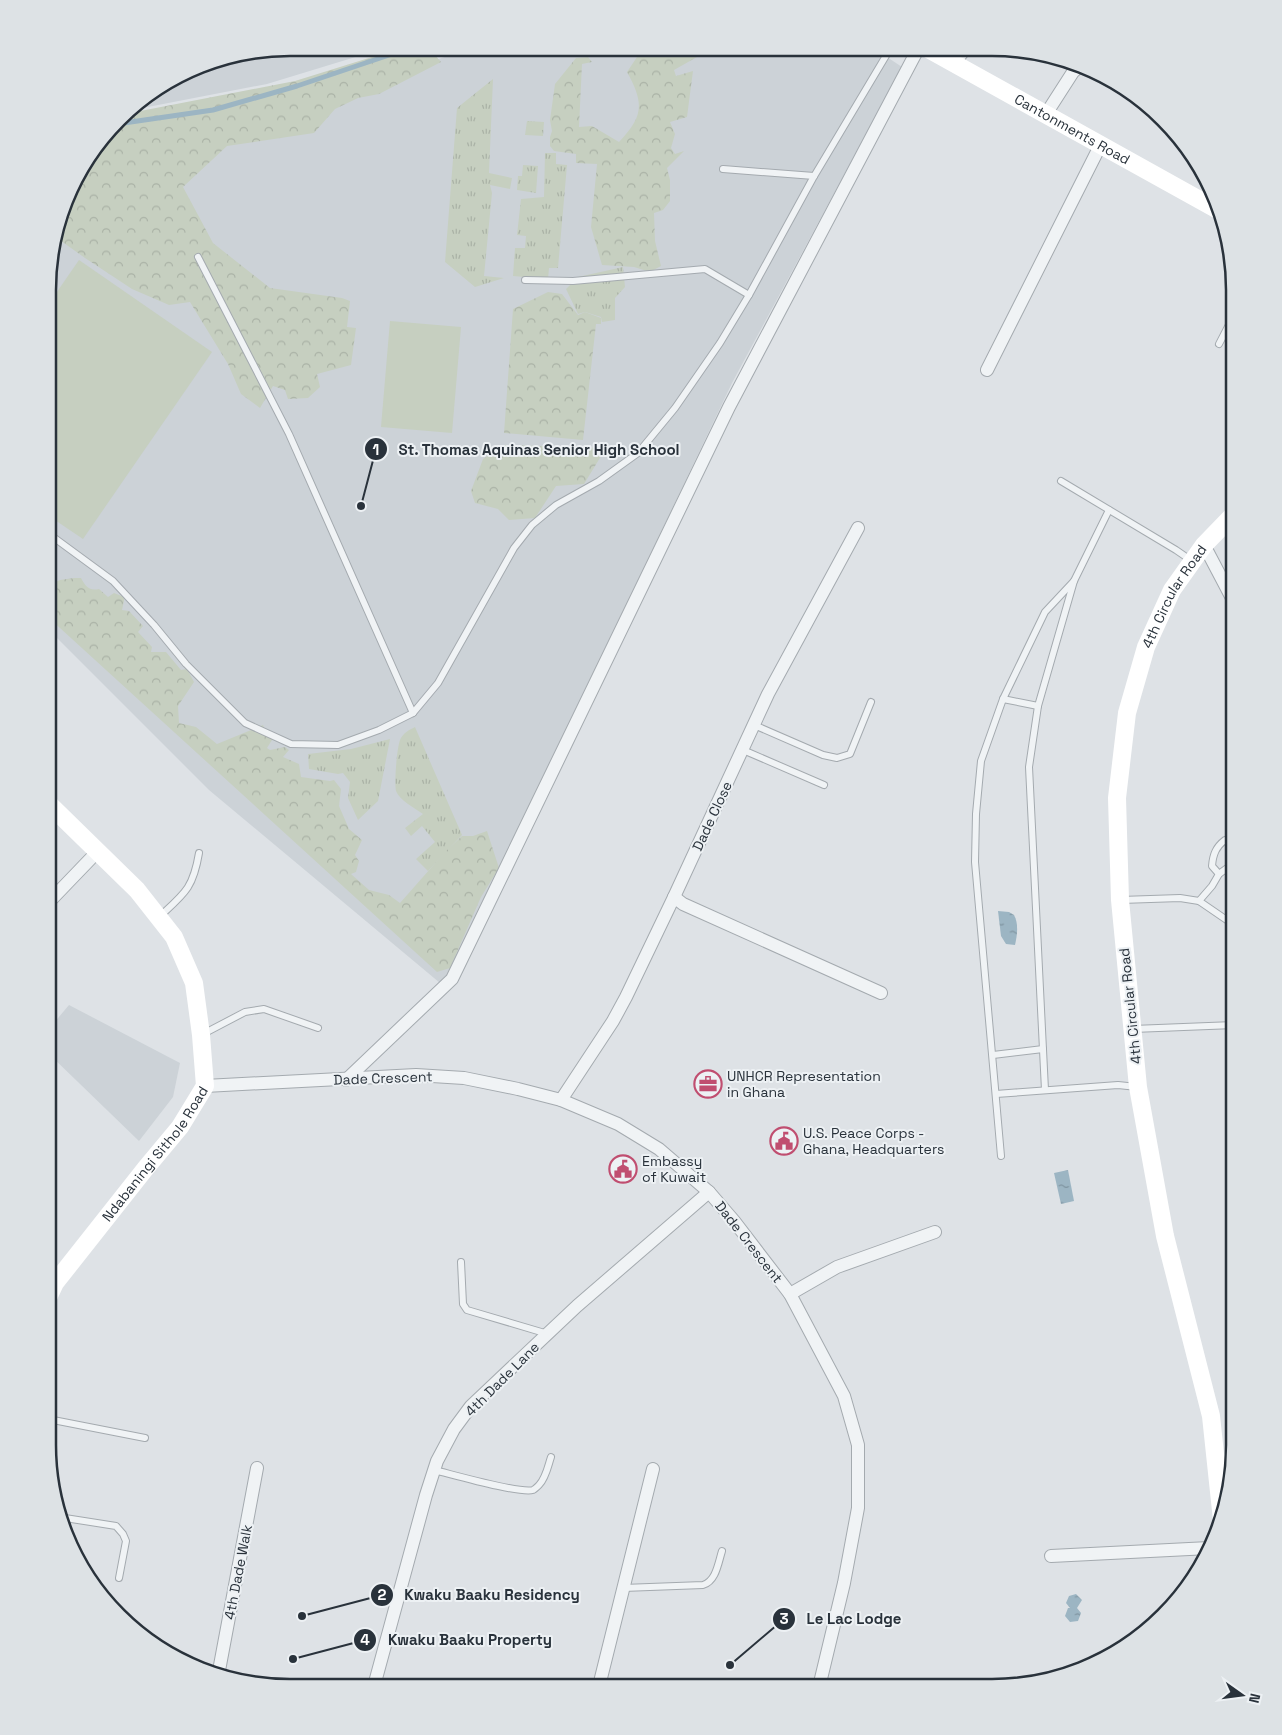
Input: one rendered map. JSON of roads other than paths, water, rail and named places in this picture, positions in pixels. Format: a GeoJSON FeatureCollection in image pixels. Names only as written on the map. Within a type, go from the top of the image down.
{"type":"FeatureCollection","features":[{"type":"Feature","properties":{"kind":"street"},"geometry":{"type":"LineString","coordinates":[[346,1080],[452,979],[729,407],[914,56]]}},
{"type":"Feature","properties":{"kind":"street","name":"Cantonments Road"},"geometry":{"type":"LineString","coordinates":[[941,56],[1210,205]]}},
{"type":"Feature","properties":{"kind":"street"},"geometry":{"type":"LineString","coordinates":[[1046,114],[1074,71]]}},
{"type":"Feature","properties":{"kind":"street"},"geometry":{"type":"LineString","coordinates":[[987,370],[1101,144]]}},
{"type":"Feature","properties":{"kind":"street","name":"4th Circular Road"},"geometry":{"type":"LineString","coordinates":[[1220,1497],[1211,1416],[1165,1236],[1138,1087],[1120,900],[1116,798],[1127,713],[1146,647],[1172,590],[1204,545],[1226,522]]}},
{"type":"Feature","properties":{"kind":"street","name":"Dade Close"},"geometry":{"type":"LineString","coordinates":[[561,1100],[613,1021],[674,897],[768,694],[858,528]]}},
{"type":"Feature","properties":{"kind":"street"},"geometry":{"type":"LineString","coordinates":[[1204,545],[1226,587]]}},
{"type":"Feature","properties":{"kind":"street","name":"Ndabaningi Sithole Road"},"geometry":{"type":"LineString","coordinates":[[56,811],[136,890],[174,937],[194,983],[205,1086],[180,1127],[56,1282]]}},
{"type":"Feature","properties":{"kind":"street"},"geometry":{"type":"LineString","coordinates":[[56,895],[98,852]]}},
{"type":"Feature","properties":{"kind":"street"},"geometry":{"type":"LineString","coordinates":[[674,897],[683,904],[881,993]]}},
{"type":"Feature","properties":{"kind":"street","name":"Dade Crescent"},"geometry":{"type":"LineString","coordinates":[[205,1086],[416,1075],[464,1078],[561,1100],[618,1124],[659,1149],[709,1192],[734,1221],[790,1294],[844,1396],[858,1445],[858,1508],[844,1583],[821,1679]]}},
{"type":"Feature","properties":{"kind":"street","name":"4th Dade Lane"},"geometry":{"type":"LineString","coordinates":[[376,1679],[426,1495],[437,1461],[454,1429],[471,1406],[577,1306],[709,1192]]}},
{"type":"Feature","properties":{"kind":"street"},"geometry":{"type":"LineString","coordinates":[[790,1294],[837,1267],[935,1232]]}},
{"type":"Feature","properties":{"kind":"street","name":"4th Dade Walk"},"geometry":{"type":"LineString","coordinates":[[220,1668],[257,1468]]}},
{"type":"Feature","properties":{"kind":"street"},"geometry":{"type":"LineString","coordinates":[[601,1679],[653,1469]]}},
{"type":"Feature","properties":{"kind":"street"},"geometry":{"type":"LineString","coordinates":[[1050,1556],[1202,1548]]}},
{"type":"Feature","properties":{"kind":"lane"},"geometry":{"type":"LineString","coordinates":[[56,539],[113,581],[154,625],[186,664],[246,723],[291,744],[338,745],[379,730],[413,713],[438,683],[514,548],[532,525],[556,506],[599,481],[638,453],[675,408],[720,343],[749,295],[814,176],[886,56]]}},
{"type":"Feature","properties":{"kind":"lane"},"geometry":{"type":"LineString","coordinates":[[956,64],[963,56]]}},
{"type":"Feature","properties":{"kind":"lane"},"geometry":{"type":"LineString","coordinates":[[723,169],[814,176]]}},
{"type":"Feature","properties":{"kind":"lane"},"geometry":{"type":"LineString","coordinates":[[198,257],[289,434],[413,713]]}},
{"type":"Feature","properties":{"kind":"lane"},"geometry":{"type":"LineString","coordinates":[[525,280],[573,281],[705,269],[749,295]]}},
{"type":"Feature","properties":{"kind":"lane"},"geometry":{"type":"LineString","coordinates":[[1220,344],[1226,332]]}},
{"type":"Feature","properties":{"kind":"lane"},"geometry":{"type":"LineString","coordinates":[[1061,480],[1176,550],[1192,562]]}},
{"type":"Feature","properties":{"kind":"lane"},"geometry":{"type":"LineString","coordinates":[[1045,1090],[1029,767],[1038,706],[1074,581],[1109,510]]}},
{"type":"Feature","properties":{"kind":"lane"},"geometry":{"type":"LineString","coordinates":[[1001,1156],[975,862],[976,814],[981,761],[1003,699],[1045,612],[1074,581]]}},
{"type":"Feature","properties":{"kind":"lane"},"geometry":{"type":"LineString","coordinates":[[1003,699],[1038,706]]}},
{"type":"Feature","properties":{"kind":"lane"},"geometry":{"type":"LineString","coordinates":[[754,724],[823,755],[837,758],[850,754],[870,702]]}},
{"type":"Feature","properties":{"kind":"lane"},"geometry":{"type":"LineString","coordinates":[[743,750],[824,785]]}},
{"type":"Feature","properties":{"kind":"lane"},"geometry":{"type":"LineString","coordinates":[[1220,874],[1212,866],[1213,856],[1219,845],[1226,840]]}},
{"type":"Feature","properties":{"kind":"lane"},"geometry":{"type":"LineString","coordinates":[[158,918],[187,892],[196,870],[199,853]]}},
{"type":"Feature","properties":{"kind":"lane"},"geometry":{"type":"LineString","coordinates":[[1199,901],[1226,869]]}},
{"type":"Feature","properties":{"kind":"lane"},"geometry":{"type":"LineString","coordinates":[[1120,900],[1180,898],[1199,901],[1226,920]]}},
{"type":"Feature","properties":{"kind":"lane"},"geometry":{"type":"LineString","coordinates":[[201,1035],[245,1012],[264,1009],[318,1028]]}},
{"type":"Feature","properties":{"kind":"lane"},"geometry":{"type":"LineString","coordinates":[[1132,1029],[1226,1024]]}},
{"type":"Feature","properties":{"kind":"lane"},"geometry":{"type":"LineString","coordinates":[[993,1055],[1043,1049]]}},
{"type":"Feature","properties":{"kind":"lane"},"geometry":{"type":"LineString","coordinates":[[996,1094],[1118,1085],[1138,1087]]}},
{"type":"Feature","properties":{"kind":"lane"},"geometry":{"type":"LineString","coordinates":[[461,1262],[463,1304],[467,1310],[548,1334]]}},
{"type":"Feature","properties":{"kind":"lane"},"geometry":{"type":"LineString","coordinates":[[56,1421],[145,1438]]}},
{"type":"Feature","properties":{"kind":"lane"},"geometry":{"type":"LineString","coordinates":[[434,1470],[502,1486],[533,1490],[545,1476],[551,1457]]}},
{"type":"Feature","properties":{"kind":"lane"},"geometry":{"type":"LineString","coordinates":[[69,1519],[116,1526],[120,1530],[126,1541],[119,1578]]}},
{"type":"Feature","properties":{"kind":"lane"},"geometry":{"type":"LineString","coordinates":[[623,1588],[703,1585],[713,1579],[722,1551]]}},
{"type":"Feature","properties":{"kind":"water"},"geometry":{"type":"Polygon","coordinates":[[[998,911],[1009,912],[1016,919],[1017,934],[1015,945],[1006,944],[1001,936],[998,911]]]}},
{"type":"Feature","properties":{"kind":"water"},"geometry":{"type":"Polygon","coordinates":[[[1068,1170],[1074,1201],[1061,1204],[1054,1173],[1068,1170]]]}},
{"type":"Feature","properties":{"kind":"water"},"geometry":{"type":"Polygon","coordinates":[[[1076,1594],[1082,1600],[1077,1608],[1081,1613],[1078,1621],[1070,1622],[1065,1616],[1068,1608],[1070,1608],[1066,1603],[1069,1596],[1076,1594]]]}},
{"type":"Feature","properties":{"kind":"waterway"},"geometry":{"type":"LineString","coordinates":[[128,122],[213,110],[297,86],[386,56]]}},
{"type":"Feature","properties":{"kind":"place","name":"St. Thomas Aquinas Senior High School"},"geometry":{"type":"Point","coordinates":[361,506]}},
{"type":"Feature","properties":{"kind":"place","name":"UNHCR Representation in Ghana"},"geometry":{"type":"Point","coordinates":[708,1084]}},
{"type":"Feature","properties":{"kind":"place","name":"U.S. Peace Corps - Ghana, Headquarters"},"geometry":{"type":"Point","coordinates":[784,1141]}},
{"type":"Feature","properties":{"kind":"place","name":"Embassy of Kuwait"},"geometry":{"type":"Point","coordinates":[623,1169]}},
{"type":"Feature","properties":{"kind":"place","name":"Kwaku Baaku Residency"},"geometry":{"type":"Point","coordinates":[302,1616]}},
{"type":"Feature","properties":{"kind":"place","name":"Kwaku Baaku Property"},"geometry":{"type":"Point","coordinates":[293,1659]}},
{"type":"Feature","properties":{"kind":"place","name":"Le Lac Lodge"},"geometry":{"type":"Point","coordinates":[730,1665]}}]}
